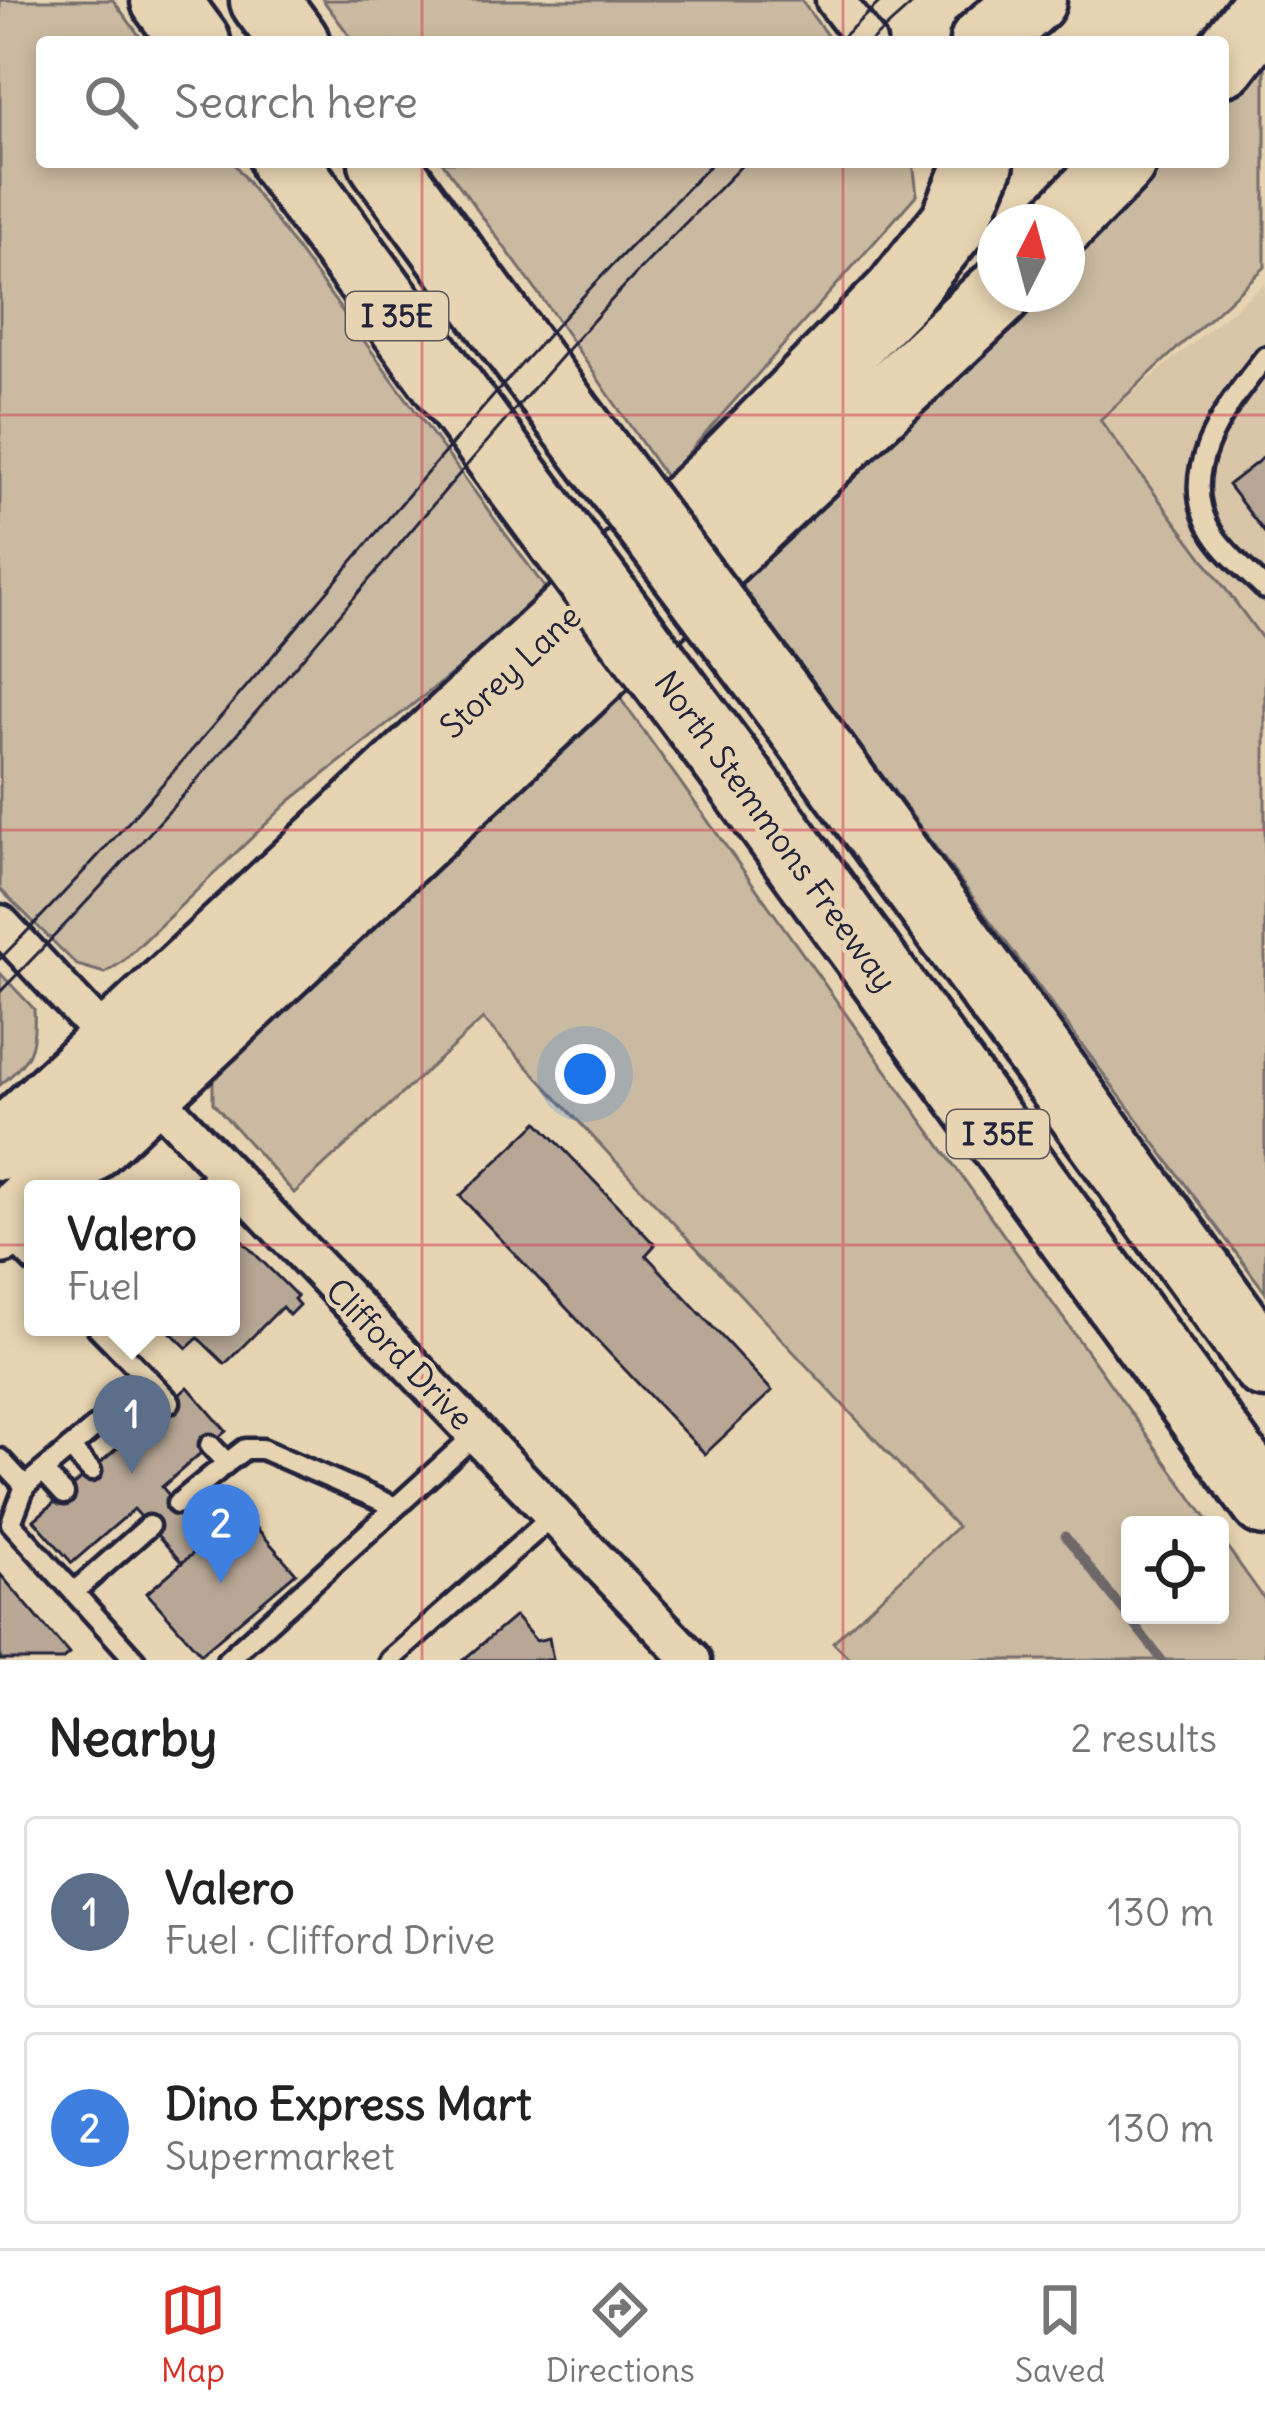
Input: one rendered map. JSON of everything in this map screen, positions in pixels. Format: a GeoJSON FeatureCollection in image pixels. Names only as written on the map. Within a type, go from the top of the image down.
{"type":"FeatureCollection","features":[{"type":"Feature","properties":{"kind":"highway"},"geometry":{"type":"LineString","coordinates":[[165,0],[192,36]]}},
{"type":"Feature","properties":{"kind":"highway"},"geometry":{"type":"LineString","coordinates":[[264,0],[291,36]]}},
{"type":"Feature","properties":{"kind":"highway"},"geometry":{"type":"LineString","coordinates":[[991,36],[1032,0]]}},
{"type":"Feature","properties":{"kind":"highway"},"geometry":{"type":"LineString","coordinates":[[1030,36],[1044,0]]}},
{"type":"Feature","properties":{"kind":"highway","name":"North Stemmons Freeway"},"geometry":{"type":"LineString","coordinates":[[288,168],[1265,1502]]}},
{"type":"Feature","properties":{"kind":"highway","name":"I 35E"},"geometry":{"type":"LineString","coordinates":[[387,168],[792,713],[1265,1364]]}},
{"type":"Feature","properties":{"kind":"highway","name":"Storey Lane"},"geometry":{"type":"LineString","coordinates":[[51,1180],[131,1068],[897,295],[948,192],[974,168]]}},
{"type":"Feature","properties":{"kind":"highway"},"geometry":{"type":"LineString","coordinates":[[1076,204],[1104,168]]}},
{"type":"Feature","properties":{"kind":"highway"},"geometry":{"type":"LineString","coordinates":[[1080,204],[1116,168]]}},
{"type":"Feature","properties":{"kind":"highway","name":"Storey Lane"},"geometry":{"type":"LineString","coordinates":[[0,1146],[131,1068],[978,312]]}},
{"type":"Feature","properties":{"kind":"highway"},"geometry":{"type":"LineString","coordinates":[[0,1230],[24,1208]]}},
{"type":"Feature","properties":{"kind":"street"},"geometry":{"type":"LineString","coordinates":[[836,0],[863,36]]}},
{"type":"Feature","properties":{"kind":"street","name":"Clifford Drive"},"geometry":{"type":"LineString","coordinates":[[0,924],[131,1068],[212,1179]]}},
{"type":"Feature","properties":{"kind":"street","name":"Clifford Drive"},"geometry":{"type":"LineString","coordinates":[[240,1206],[476,1434],[692,1660]]}},
{"type":"Feature","properties":{"kind":"lane"},"geometry":{"type":"LineString","coordinates":[[1265,357],[1215,423],[1196,493],[1212,533],[1265,589]]}},
{"type":"Feature","properties":{"kind":"lane"},"geometry":{"type":"LineString","coordinates":[[0,1230],[24,1254]]}},
{"type":"Feature","properties":{"kind":"lane"},"geometry":{"type":"LineString","coordinates":[[106,1336],[170,1402]]}},
{"type":"Feature","properties":{"kind":"lane"},"geometry":{"type":"LineString","coordinates":[[135,1660],[11,1522],[25,1486],[150,1381]]}},
{"type":"Feature","properties":{"kind":"lane"},"geometry":{"type":"LineString","coordinates":[[116,1410],[135,1432]]}},
{"type":"Feature","properties":{"kind":"lane"},"geometry":{"type":"LineString","coordinates":[[227,1660],[476,1434]]}},
{"type":"Feature","properties":{"kind":"lane"},"geometry":{"type":"LineString","coordinates":[[210,1445],[227,1463]]}},
{"type":"Feature","properties":{"kind":"lane"},"geometry":{"type":"LineString","coordinates":[[70,1448],[91,1471]]}},
{"type":"Feature","properties":{"kind":"lane"},"geometry":{"type":"LineString","coordinates":[[173,1477],[183,1499],[244,1449],[262,1450],[396,1507]]}},
{"type":"Feature","properties":{"kind":"lane"},"geometry":{"type":"LineString","coordinates":[[0,1459],[25,1486]]}},
{"type":"Feature","properties":{"kind":"lane"},"geometry":{"type":"LineString","coordinates":[[43,1471],[64,1494]]}},
{"type":"Feature","properties":{"kind":"lane"},"geometry":{"type":"LineString","coordinates":[[74,1592],[147,1529],[128,1514]]}},
{"type":"Feature","properties":{"kind":"lane"},"geometry":{"type":"LineString","coordinates":[[390,1660],[554,1515]]}},
{"type":"Feature","properties":{"kind":"lane"},"geometry":{"type":"LineString","coordinates":[[103,1536],[119,1553]]}},
{"type":"Feature","properties":{"kind":"shaded area"},"geometry":{"type":"Polygon","coordinates":[[[0,0],[113,0],[140,36],[36,36],[36,168],[237,168],[551,596],[290,801],[105,973],[77,965],[0,889],[0,0]]]}},
{"type":"Feature","properties":{"kind":"shaded area"},"geometry":{"type":"Polygon","coordinates":[[[323,0],[801,0],[828,36],[350,36],[323,0]]]}},
{"type":"Feature","properties":{"kind":"shaded area"},"geometry":{"type":"Polygon","coordinates":[[[1265,64],[1265,267],[1100,420],[1265,642],[1265,1292],[739,582],[1014,312],[1085,312],[1085,242],[1160,168],[1229,168],[1229,99],[1265,64]]]}},
{"type":"Feature","properties":{"kind":"shaded area"},"geometry":{"type":"Polygon","coordinates":[[[446,168],[914,168],[917,194],[666,478],[446,168]]]}},
{"type":"Feature","properties":{"kind":"shaded area"},"geometry":{"type":"Polygon","coordinates":[[[1265,283],[1265,642],[1100,420],[1265,283]]]}},
{"type":"Feature","properties":{"kind":"shaded area"},"geometry":{"type":"Polygon","coordinates":[[[615,691],[1205,1516],[1121,1516],[1121,1624],[1229,1624],[1229,1550],[1265,1600],[1265,1660],[851,1660],[833,1642],[957,1527],[483,1019],[294,1193],[213,1103],[213,1078],[615,691]]]}},
{"type":"Feature","properties":{"kind":"shaded area"},"geometry":{"type":"Polygon","coordinates":[[[0,973],[34,1009],[34,1023],[29,1053],[0,1085],[0,973]]]}},
{"type":"Feature","properties":{"kind":"building"},"geometry":{"type":"Polygon","coordinates":[[[1265,456],[1265,533],[1228,485],[1265,456]]]}},
{"type":"Feature","properties":{"kind":"building"},"geometry":{"type":"Polygon","coordinates":[[[538,1122],[655,1245],[646,1255],[772,1391],[705,1454],[460,1196],[538,1122]]]}},
{"type":"Feature","properties":{"kind":"building"},"geometry":{"type":"Polygon","coordinates":[[[240,1239],[297,1296],[299,1305],[289,1315],[282,1307],[225,1364],[198,1338],[187,1348],[174,1336],[240,1336],[240,1239]]]}},
{"type":"Feature","properties":{"kind":"building"},"geometry":{"type":"Polygon","coordinates":[[[188,1387],[226,1431],[162,1487],[208,1540],[182,1563],[134,1509],[72,1563],[34,1520],[188,1387]]]}},
{"type":"Feature","properties":{"kind":"building"},"geometry":{"type":"Polygon","coordinates":[[[242,1511],[296,1573],[201,1654],[147,1593],[242,1511]]]}},
{"type":"Feature","properties":{"kind":"building"},"geometry":{"type":"Polygon","coordinates":[[[0,1574],[69,1654],[62,1660],[0,1660],[0,1574]]]}},
{"type":"Feature","properties":{"kind":"building"},"geometry":{"type":"Polygon","coordinates":[[[515,1616],[536,1641],[549,1638],[553,1660],[463,1660],[515,1616]]]}},
{"type":"Feature","properties":{"kind":"waterway"},"geometry":{"type":"LineString","coordinates":[[1065,1536],[1162,1660]]}},
{"type":"Feature","properties":{"kind":"tram line"},"geometry":{"type":"LineString","coordinates":[[843,36],[882,0]]}},
{"type":"Feature","properties":{"kind":"tram line"},"geometry":{"type":"LineString","coordinates":[[877,36],[917,0]]}},
{"type":"Feature","properties":{"kind":"tram line"},"geometry":{"type":"LineString","coordinates":[[0,959],[151,797],[512,375],[707,168]]}},
{"type":"Feature","properties":{"kind":"tram line"},"geometry":{"type":"LineString","coordinates":[[0,992],[155,827],[599,314],[739,168]]}},
{"type":"Feature","properties":{"kind":"place","name":"Valero"},"geometry":{"type":"Point","coordinates":[132,1474]}},
{"type":"Feature","properties":{"kind":"place","name":"Dino Express Mart"},"geometry":{"type":"Point","coordinates":[221,1583]}}]}
